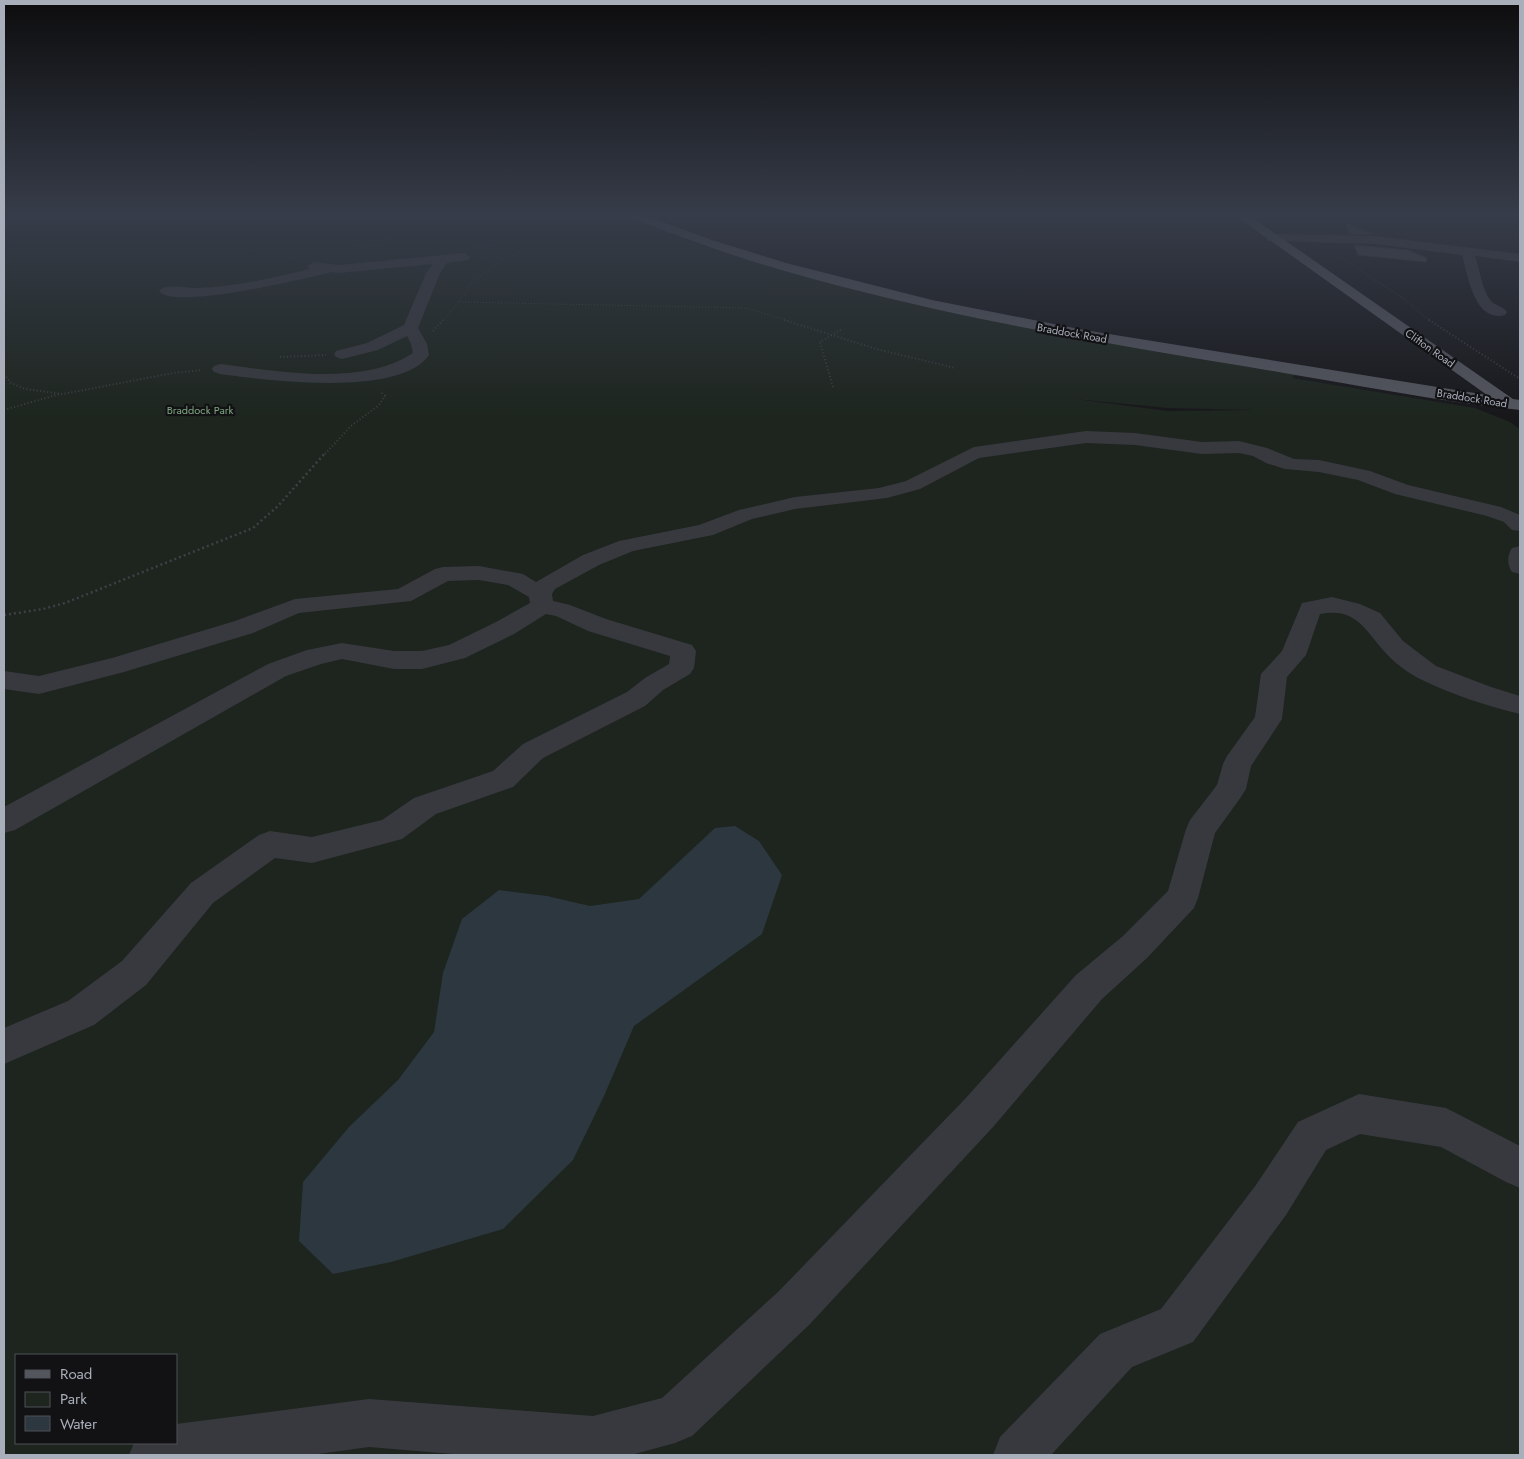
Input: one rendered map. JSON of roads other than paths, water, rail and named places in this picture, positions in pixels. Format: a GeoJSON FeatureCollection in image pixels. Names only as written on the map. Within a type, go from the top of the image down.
{"type":"FeatureCollection","features":[{"type":"Feature","properties":{"kind":"main road","name":"Braddock Road"},"geometry":{"type":"LineString","coordinates":[[847,284],[957,311],[1114,341],[1518,403]]}},
{"type":"Feature","properties":{"kind":"main road","name":"Braddock Road"},"geometry":{"type":"LineString","coordinates":[[890,284],[937,296],[1079,324],[1486,388],[1518,403]]}},
{"type":"Feature","properties":{"kind":"main road","name":"Clifton Road"},"geometry":{"type":"LineString","coordinates":[[1338,284],[1486,388]]}},
{"type":"Feature","properties":{"kind":"main road","name":"Clifton Road"},"geometry":{"type":"LineString","coordinates":[[1366,284],[1400,309]]}},
{"type":"Feature","properties":{"kind":"main road"},"geometry":{"type":"LineString","coordinates":[[1421,342],[1437,362],[1435,369]]}},
{"type":"Feature","properties":{"kind":"main road"},"geometry":{"type":"LineString","coordinates":[[1396,374],[1417,374]]}},
{"type":"Feature","properties":{"kind":"street"},"geometry":{"type":"LineString","coordinates":[[166,291],[181,293],[223,289],[249,284]]}},
{"type":"Feature","properties":{"kind":"street"},"geometry":{"type":"LineString","coordinates":[[342,354],[372,347],[410,328],[428,284]]}},
{"type":"Feature","properties":{"kind":"street"},"geometry":{"type":"LineString","coordinates":[[1477,284],[1487,306],[1500,312]]}},
{"type":"Feature","properties":{"kind":"street"},"geometry":{"type":"LineString","coordinates":[[220,369],[310,377],[354,376],[385,372],[414,362],[421,355],[419,344],[410,328]]}},
{"type":"Feature","properties":{"kind":"street"},"geometry":{"type":"LineString","coordinates":[[237,360],[267,358]]}},
{"type":"Feature","properties":{"kind":"street"},"geometry":{"type":"LineString","coordinates":[[4,821],[277,670],[316,656],[342,651],[394,660],[422,660],[456,652],[505,628],[541,600],[546,584],[591,560],[627,546],[705,530],[746,514],[795,503],[880,494],[913,486],[974,454],[1086,437],[1135,439],[1202,448],[1239,447],[1260,452],[1274,460],[1292,465],[1319,466],[1363,475],[1402,490],[1494,511],[1520,524]]}},
{"type":"Feature","properties":{"kind":"street"},"geometry":{"type":"LineString","coordinates":[[1520,553],[1520,567]]}},
{"type":"Feature","properties":{"kind":"street"},"geometry":{"type":"LineString","coordinates":[[4,680],[39,685],[116,666],[244,627],[295,606],[403,596],[443,574],[479,572],[516,579],[541,600],[562,610],[597,625],[683,651],[681,668],[654,684],[636,699],[533,751],[503,779],[425,806],[391,830],[312,850],[270,844],[202,892],[134,972],[81,1014],[4,1046]]}},
{"type":"Feature","properties":{"kind":"street"},"geometry":{"type":"LineString","coordinates":[[154,1455],[167,1450],[369,1423],[593,1441],[675,1419],[794,1308],[979,1113],[1089,987],[1136,947],[1182,898],[1201,829],[1231,789],[1237,764],[1268,719],[1274,674],[1293,655],[1310,608],[1332,604],[1352,609],[1371,618],[1394,647],[1427,672],[1482,694],[1520,705]]}},
{"type":"Feature","properties":{"kind":"street"},"geometry":{"type":"LineString","coordinates":[[1018,1455],[1116,1350],[1177,1326],[1271,1200],[1312,1136],[1359,1114],[1446,1128],[1520,1168]]}},
{"type":"Feature","properties":{"kind":"water"},"geometry":{"type":"Polygon","coordinates":[[[735,826],[759,841],[782,875],[762,934],[634,1026],[604,1096],[573,1160],[503,1229],[391,1262],[333,1274],[299,1241],[303,1182],[349,1127],[398,1080],[434,1032],[443,973],[462,919],[499,890],[547,896],[590,906],[639,899],[715,828],[735,826]]]}},
{"type":"Feature","properties":{"kind":"park label","name":"Braddock Park"},"geometry":{"type":"Point","coordinates":[200,410]}}]}
